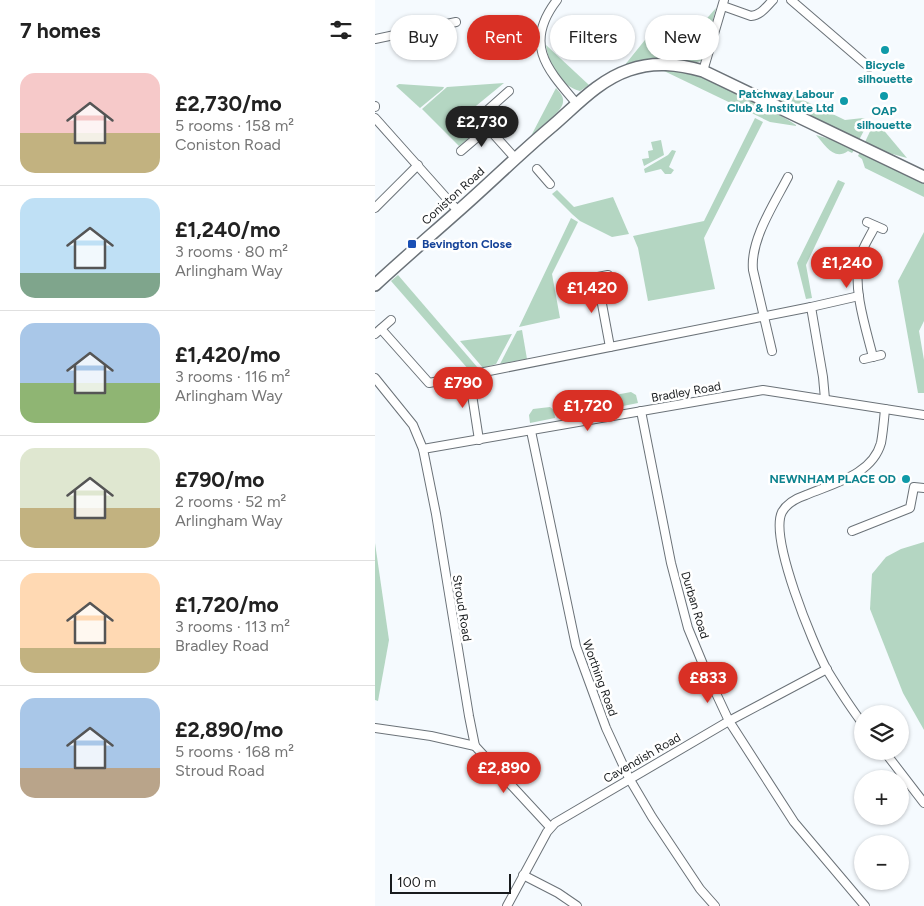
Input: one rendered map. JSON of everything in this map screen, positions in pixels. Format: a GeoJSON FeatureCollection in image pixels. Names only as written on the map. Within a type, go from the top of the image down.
{"type":"FeatureCollection","features":[{"type":"Feature","properties":{"kind":"street"},"geometry":{"type":"LineString","coordinates":[[557,0],[545,17],[542,26],[540,38],[543,55],[549,71],[577,104]]}},
{"type":"Feature","properties":{"kind":"street"},"geometry":{"type":"LineString","coordinates":[[703,71],[723,3],[751,16],[763,12],[773,0]]}},
{"type":"Feature","properties":{"kind":"street"},"geometry":{"type":"LineString","coordinates":[[791,0],[869,67]]}},
{"type":"Feature","properties":{"kind":"street"},"geometry":{"type":"LineString","coordinates":[[375,39],[390,35]]}},
{"type":"Feature","properties":{"kind":"street","name":"Coniston Road"},"geometry":{"type":"LineString","coordinates":[[375,285],[515,158],[606,80],[640,66],[681,65],[703,71],[924,177]]}},
{"type":"Feature","properties":{"kind":"street"},"geometry":{"type":"LineString","coordinates":[[509,91],[482,115],[488,128],[515,158]]}},
{"type":"Feature","properties":{"kind":"street"},"geometry":{"type":"LineString","coordinates":[[375,118],[458,211]]}},
{"type":"Feature","properties":{"kind":"street"},"geometry":{"type":"LineString","coordinates":[[461,151],[488,128]]}},
{"type":"Feature","properties":{"kind":"street"},"geometry":{"type":"LineString","coordinates":[[375,208],[418,165]]}},
{"type":"Feature","properties":{"kind":"street"},"geometry":{"type":"LineString","coordinates":[[537,169],[550,184]]}},
{"type":"Feature","properties":{"kind":"street"},"geometry":{"type":"LineString","coordinates":[[772,351],[753,270],[753,251],[788,177]]}},
{"type":"Feature","properties":{"kind":"street"},"geometry":{"type":"LineString","coordinates":[[867,222],[883,229]]}},
{"type":"Feature","properties":{"kind":"street"},"geometry":{"type":"LineString","coordinates":[[864,359],[877,356],[859,296],[857,274],[859,259],[875,226]]}},
{"type":"Feature","properties":{"kind":"street"},"geometry":{"type":"LineString","coordinates":[[588,279],[608,275]]}},
{"type":"Feature","properties":{"kind":"street"},"geometry":{"type":"LineString","coordinates":[[597,277],[610,347]]}},
{"type":"Feature","properties":{"kind":"street"},"geometry":{"type":"LineString","coordinates":[[391,320],[378,331],[429,383],[811,308],[859,296]]}},
{"type":"Feature","properties":{"kind":"street"},"geometry":{"type":"LineString","coordinates":[[811,308],[825,399]]}},
{"type":"Feature","properties":{"kind":"street"},"geometry":{"type":"LineString","coordinates":[[469,375],[479,440]]}},
{"type":"Feature","properties":{"kind":"street","name":"Stroud Road"},"geometry":{"type":"LineString","coordinates":[[375,378],[413,425],[423,449],[475,746]]}},
{"type":"Feature","properties":{"kind":"street","name":"Bradley Road"},"geometry":{"type":"LineString","coordinates":[[423,449],[763,390],[924,415]]}},
{"type":"Feature","properties":{"kind":"street"},"geometry":{"type":"LineString","coordinates":[[854,710],[827,669],[809,629],[783,555],[779,524],[782,513],[789,504],[798,498],[862,471],[868,465],[874,458],[881,442],[885,409]]}},
{"type":"Feature","properties":{"kind":"street","name":"Durban Road"},"geometry":{"type":"LineString","coordinates":[[641,411],[671,563],[688,628],[707,674],[729,721],[794,822],[865,906]]}},
{"type":"Feature","properties":{"kind":"street","name":"Worthing Road"},"geometry":{"type":"LineString","coordinates":[[531,431],[575,646],[606,728],[629,778],[652,817],[700,889],[715,906]]}},
{"type":"Feature","properties":{"kind":"street"},"geometry":{"type":"LineString","coordinates":[[852,531],[910,508],[914,486],[924,488]]}},
{"type":"Feature","properties":{"kind":"street","name":"Cavendish Road"},"geometry":{"type":"LineString","coordinates":[[507,906],[550,827],[629,778],[729,721],[827,669]]}},
{"type":"Feature","properties":{"kind":"street"},"geometry":{"type":"LineString","coordinates":[[375,728],[431,736],[475,746],[550,827]]}},
{"type":"Feature","properties":{"kind":"street"},"geometry":{"type":"LineString","coordinates":[[891,760],[924,803]]}},
{"type":"Feature","properties":{"kind":"street"},"geometry":{"type":"LineString","coordinates":[[523,875],[558,893],[577,906]]}},
{"type":"Feature","properties":{"kind":"green space"},"geometry":{"type":"Polygon","coordinates":[[[645,40],[645,60],[668,60],[633,62],[624,66],[629,60],[635,60],[635,52],[645,40]]]}},
{"type":"Feature","properties":{"kind":"green space"},"geometry":{"type":"Polygon","coordinates":[[[546,45],[550,49],[550,60],[562,60],[589,85],[580,91],[567,85],[557,73],[549,59],[546,45]]]}},
{"type":"Feature","properties":{"kind":"green space"},"geometry":{"type":"Polygon","coordinates":[[[683,60],[703,60],[696,62],[683,60]]]}},
{"type":"Feature","properties":{"kind":"green space"},"geometry":{"type":"Polygon","coordinates":[[[664,71],[686,72],[707,79],[773,111],[796,126],[770,122],[664,71]]]}},
{"type":"Feature","properties":{"kind":"green space"},"geometry":{"type":"Polygon","coordinates":[[[504,83],[471,110],[483,127],[459,146],[422,109],[447,87],[504,83]]]}},
{"type":"Feature","properties":{"kind":"green space"},"geometry":{"type":"Polygon","coordinates":[[[399,84],[444,87],[420,108],[396,86],[399,84]]]}},
{"type":"Feature","properties":{"kind":"green space"},"geometry":{"type":"Polygon","coordinates":[[[556,88],[563,98],[562,106],[555,115],[531,136],[556,88]]]}},
{"type":"Feature","properties":{"kind":"green space"},"geometry":{"type":"Polygon","coordinates":[[[795,96],[845,120],[863,118],[869,121],[859,140],[778,100],[795,96]]]}},
{"type":"Feature","properties":{"kind":"green space"},"geometry":{"type":"Polygon","coordinates":[[[755,118],[763,122],[704,238],[715,289],[648,301],[638,248],[633,236],[704,221],[755,118]]]}},
{"type":"Feature","properties":{"kind":"green space"},"geometry":{"type":"Polygon","coordinates":[[[874,123],[881,127],[907,158],[885,152],[865,142],[874,123]]]}},
{"type":"Feature","properties":{"kind":"green space"},"geometry":{"type":"Polygon","coordinates":[[[816,135],[840,142],[855,149],[852,153],[848,151],[843,154],[834,153],[816,135]]]}},
{"type":"Feature","properties":{"kind":"green space"},"geometry":{"type":"Polygon","coordinates":[[[661,140],[664,155],[644,166],[642,159],[649,158],[648,151],[653,150],[651,142],[661,140]]]}},
{"type":"Feature","properties":{"kind":"green space"},"geometry":{"type":"Polygon","coordinates":[[[672,150],[676,151],[669,167],[674,170],[671,174],[665,174],[661,169],[645,173],[644,169],[668,155],[672,150]]]}},
{"type":"Feature","properties":{"kind":"green space"},"geometry":{"type":"Polygon","coordinates":[[[860,152],[924,184],[924,197],[865,168],[862,159],[858,156],[860,152]]]}},
{"type":"Feature","properties":{"kind":"green space"},"geometry":{"type":"Polygon","coordinates":[[[838,180],[845,183],[806,265],[812,298],[806,299],[797,263],[838,180]]]}},
{"type":"Feature","properties":{"kind":"green space"},"geometry":{"type":"Polygon","coordinates":[[[557,190],[574,207],[613,197],[629,234],[612,237],[580,221],[552,194],[557,190]]]}},
{"type":"Feature","properties":{"kind":"green space"},"geometry":{"type":"Polygon","coordinates":[[[571,218],[578,222],[552,274],[560,318],[519,327],[571,218]]]}},
{"type":"Feature","properties":{"kind":"green space"},"geometry":{"type":"Polygon","coordinates":[[[924,232],[924,321],[919,331],[924,360],[924,393],[918,393],[898,281],[924,232]]]}},
{"type":"Feature","properties":{"kind":"green space"},"geometry":{"type":"Polygon","coordinates":[[[398,275],[478,368],[469,370],[391,281],[398,275]]]}},
{"type":"Feature","properties":{"kind":"green space"},"geometry":{"type":"Polygon","coordinates":[[[522,330],[527,359],[500,364],[517,331],[522,330]]]}},
{"type":"Feature","properties":{"kind":"green space"},"geometry":{"type":"Polygon","coordinates":[[[512,334],[496,364],[483,368],[460,341],[512,334]]]}},
{"type":"Feature","properties":{"kind":"green space"},"geometry":{"type":"Polygon","coordinates":[[[631,392],[636,395],[638,403],[613,408],[611,400],[615,395],[631,392]]]}},
{"type":"Feature","properties":{"kind":"green space"},"geometry":{"type":"Polygon","coordinates":[[[604,397],[609,400],[610,408],[587,413],[586,405],[590,399],[604,397]]]}},
{"type":"Feature","properties":{"kind":"green space"},"geometry":{"type":"Polygon","coordinates":[[[578,402],[583,405],[584,413],[559,418],[557,410],[562,404],[578,402]]]}},
{"type":"Feature","properties":{"kind":"green space"},"geometry":{"type":"Polygon","coordinates":[[[550,407],[554,410],[555,418],[530,423],[529,415],[533,409],[550,407]]]}},
{"type":"Feature","properties":{"kind":"green space"},"geometry":{"type":"Polygon","coordinates":[[[924,542],[924,730],[903,693],[870,609],[872,574],[886,557],[901,549],[924,542]]]}},
{"type":"Feature","properties":{"kind":"green space"},"geometry":{"type":"Polygon","coordinates":[[[375,543],[389,640],[378,701],[375,700],[375,543]]]}},
{"type":"Feature","properties":{"kind":"place","name":"Bicycle silhouette"},"geometry":{"type":"Point","coordinates":[885,50]}},
{"type":"Feature","properties":{"kind":"place","name":"OAP silhouette"},"geometry":{"type":"Point","coordinates":[884,96]}},
{"type":"Feature","properties":{"kind":"place","name":"Patchway Labour Club & Institute Ltd"},"geometry":{"type":"Point","coordinates":[844,101]}},
{"type":"Feature","properties":{"kind":"place","name":"Bevington Close"},"geometry":{"type":"Point","coordinates":[412,244]}},
{"type":"Feature","properties":{"kind":"place","name":"NEWNHAM PLACE OD"},"geometry":{"type":"Point","coordinates":[906,479]}}]}
